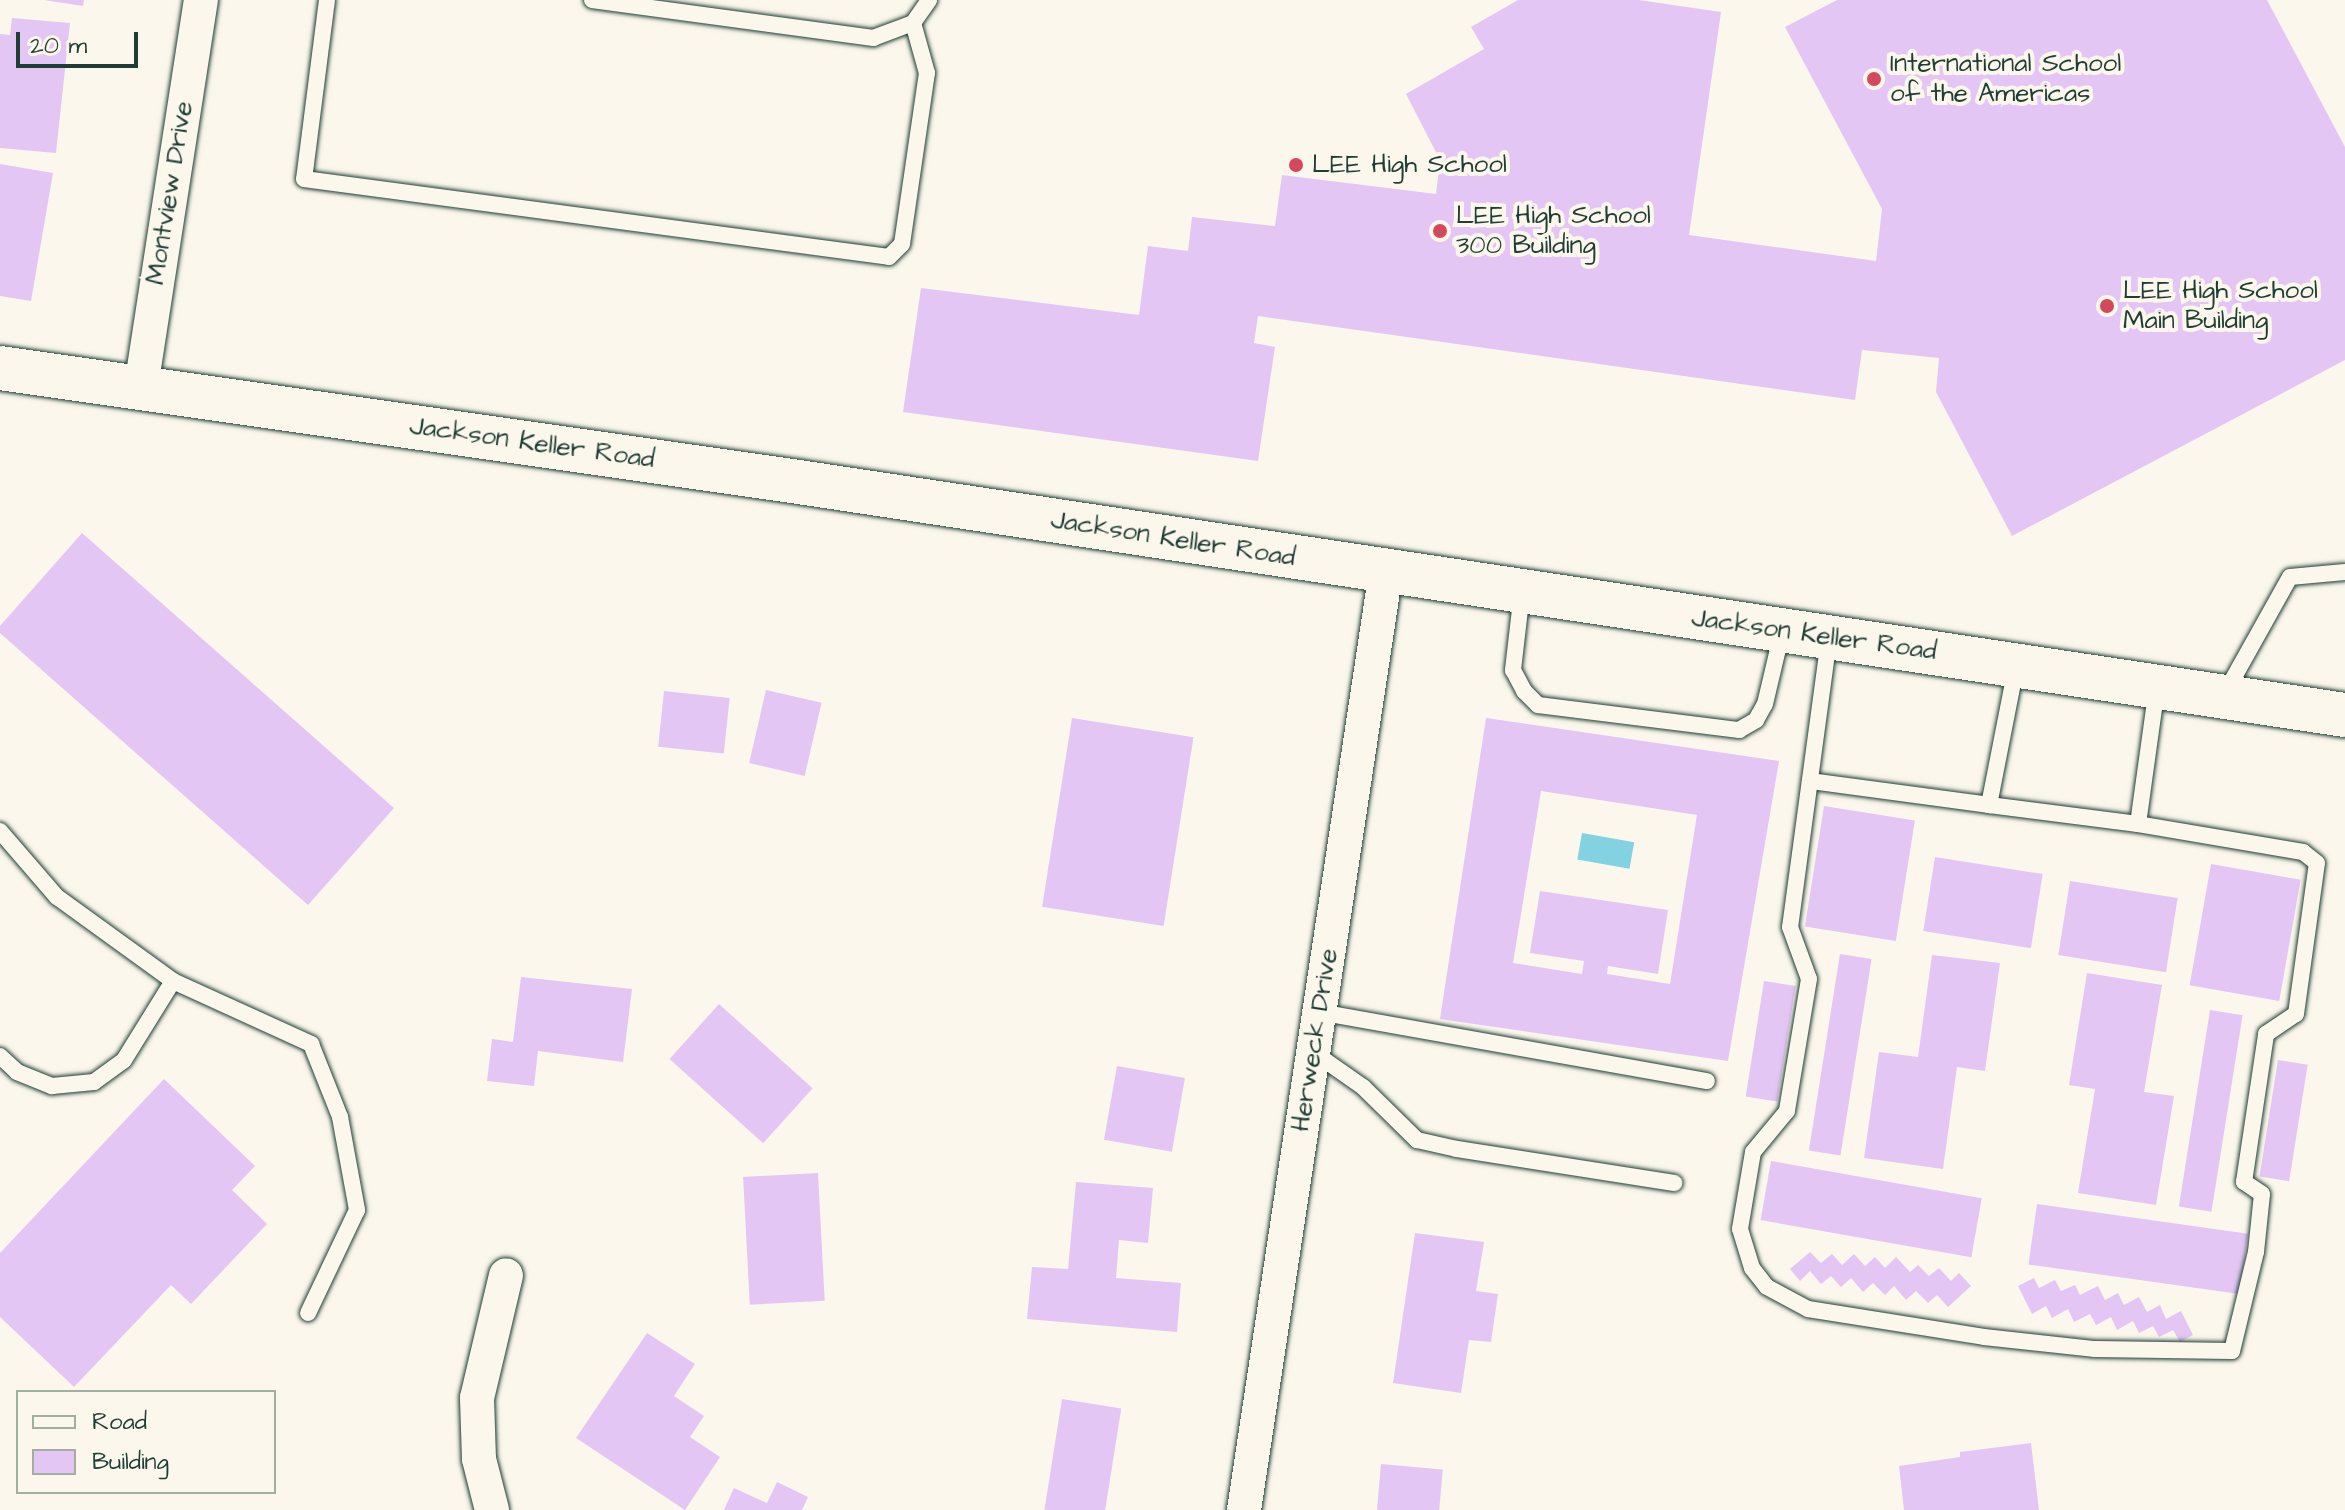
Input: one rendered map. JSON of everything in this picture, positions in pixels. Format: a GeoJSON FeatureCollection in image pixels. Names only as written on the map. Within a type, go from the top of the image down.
{"type":"FeatureCollection","features":[{"type":"Feature","properties":{"kind":"main road","name":"Jackson Keller Road"},"geometry":{"type":"LineString","coordinates":[[0,368],[2345,715]]}},
{"type":"Feature","properties":{"kind":"street","name":"Montview Drive"},"geometry":{"type":"LineString","coordinates":[[141,387],[201,0]]}},
{"type":"Feature","properties":{"kind":"street","name":"Herweck Drive"},"geometry":{"type":"LineString","coordinates":[[1244,1510],[1386,571]]}},
{"type":"Feature","properties":{"kind":"street"},"geometry":{"type":"LineString","coordinates":[[492,1510],[479,1459],[477,1398],[506,1275]]}},
{"type":"Feature","properties":{"kind":"lane"},"geometry":{"type":"LineString","coordinates":[[327,0],[304,179],[889,257],[902,244],[927,73],[913,23]]}},
{"type":"Feature","properties":{"kind":"lane"},"geometry":{"type":"LineString","coordinates":[[592,0],[860,38],[890,33],[913,23],[929,0]]}},
{"type":"Feature","properties":{"kind":"lane"},"geometry":{"type":"LineString","coordinates":[[2224,696],[2290,577],[2345,572]]}},
{"type":"Feature","properties":{"kind":"lane"},"geometry":{"type":"LineString","coordinates":[[1522,592],[1513,670],[1524,691],[1538,705],[1739,730],[1756,720],[1765,704],[1782,630]]}},
{"type":"Feature","properties":{"kind":"lane"},"geometry":{"type":"LineString","coordinates":[[1810,781],[2138,824],[2303,852],[2317,863],[2296,1014],[2266,1034],[2244,1182],[2262,1194],[2256,1252],[2232,1351],[2095,1349],[1984,1337],[1808,1309],[1767,1287],[1752,1268],[1740,1229],[1753,1152],[1787,1111],[1809,979],[1790,927],[1829,637]]}},
{"type":"Feature","properties":{"kind":"lane"},"geometry":{"type":"LineString","coordinates":[[1989,805],[2017,665]]}},
{"type":"Feature","properties":{"kind":"lane"},"geometry":{"type":"LineString","coordinates":[[2138,824],[2157,686]]}},
{"type":"Feature","properties":{"kind":"lane"},"geometry":{"type":"LineString","coordinates":[[0,831],[57,897],[173,981],[311,1044],[340,1117],[357,1210],[308,1313]]}},
{"type":"Feature","properties":{"kind":"lane"},"geometry":{"type":"LineString","coordinates":[[0,1056],[17,1072],[52,1086],[94,1082],[124,1060],[173,981]]}},
{"type":"Feature","properties":{"kind":"lane"},"geometry":{"type":"LineString","coordinates":[[1319,1012],[1707,1081]]}},
{"type":"Feature","properties":{"kind":"lane"},"geometry":{"type":"LineString","coordinates":[[1313,1052],[1363,1087],[1417,1140],[1674,1183]]}},
{"type":"Feature","properties":{"kind":"water"},"geometry":{"type":"Polygon","coordinates":[[[1582,833],[1634,842],[1630,869],[1577,860],[1582,833]]]}},
{"type":"Feature","properties":{"kind":"building"},"geometry":{"type":"Polygon","coordinates":[[[44,0],[84,0],[83,6],[44,0]]]}},
{"type":"Feature","properties":{"kind":"building"},"geometry":{"type":"Polygon","coordinates":[[[1518,0],[1639,0],[1721,12],[1689,235],[1876,261],[1882,209],[1785,27],[1837,0],[2267,0],[2345,147],[2345,360],[2012,536],[1936,392],[1939,358],[1862,350],[1855,400],[1258,316],[1254,343],[1275,347],[1258,461],[903,412],[921,288],[1139,315],[1148,246],[1188,251],[1192,217],[1275,226],[1282,175],[1436,194],[1440,160],[1406,94],[1484,49],[1471,27],[1518,0]]]}},
{"type":"Feature","properties":{"kind":"building"},"geometry":{"type":"Polygon","coordinates":[[[12,18],[70,23],[56,153],[0,148],[0,34],[10,35],[12,18]]]}},
{"type":"Feature","properties":{"kind":"building"},"geometry":{"type":"Polygon","coordinates":[[[0,164],[53,173],[31,301],[0,296],[0,164]]]}},
{"type":"Feature","properties":{"kind":"building"},"geometry":{"type":"Polygon","coordinates":[[[82,533],[394,808],[308,905],[0,633],[0,626],[82,533]]]}},
{"type":"Feature","properties":{"kind":"building"},"geometry":{"type":"Polygon","coordinates":[[[766,690],[822,703],[805,776],[749,763],[766,690]]]}},
{"type":"Feature","properties":{"kind":"building"},"geometry":{"type":"Polygon","coordinates":[[[664,691],[730,698],[724,754],[658,747],[664,691]]]}},
{"type":"Feature","properties":{"kind":"building"},"geometry":{"type":"Polygon","coordinates":[[[1072,718],[1193,737],[1164,926],[1042,907],[1072,718]]]}},
{"type":"Feature","properties":{"kind":"building"},"geometry":{"type":"Polygon","coordinates":[[[1486,718],[1779,761],[1728,1061],[1440,1019],[1486,718]],[[1541,791],[1513,963],[1582,974],[1584,961],[1530,953],[1540,891],[1668,910],[1658,974],[1608,966],[1607,974],[1670,984],[1697,815],[1541,791]]]}},
{"type":"Feature","properties":{"kind":"building"},"geometry":{"type":"Polygon","coordinates":[[[1824,806],[1915,820],[1896,941],[1805,926],[1824,806]]]}},
{"type":"Feature","properties":{"kind":"building"},"geometry":{"type":"Polygon","coordinates":[[[1935,857],[2043,874],[2031,948],[1923,931],[1935,857]]]}},
{"type":"Feature","properties":{"kind":"building"},"geometry":{"type":"Polygon","coordinates":[[[2211,864],[2301,880],[2279,1001],[2190,985],[2211,864]]]}},
{"type":"Feature","properties":{"kind":"building"},"geometry":{"type":"Polygon","coordinates":[[[2070,881],[2178,898],[2166,972],[2058,955],[2070,881]]]}},
{"type":"Feature","properties":{"kind":"building"},"geometry":{"type":"Polygon","coordinates":[[[1840,954],[1872,959],[1840,1156],[1809,1151],[1840,954]]]}},
{"type":"Feature","properties":{"kind":"building"},"geometry":{"type":"Polygon","coordinates":[[[1932,955],[2000,963],[1985,1071],[1957,1067],[1943,1169],[1864,1158],[1879,1052],[1918,1057],[1932,955]]]}},
{"type":"Feature","properties":{"kind":"building"},"geometry":{"type":"Polygon","coordinates":[[[2087,973],[2162,985],[2144,1092],[2174,1096],[2156,1205],[2078,1193],[2095,1089],[2069,1085],[2087,973]]]}},
{"type":"Feature","properties":{"kind":"building"},"geometry":{"type":"Polygon","coordinates":[[[521,977],[632,989],[623,1062],[538,1051],[534,1086],[487,1081],[492,1039],[513,1042],[521,977]]]}},
{"type":"Feature","properties":{"kind":"building"},"geometry":{"type":"Polygon","coordinates":[[[1764,981],[1796,986],[1777,1102],[1746,1097],[1764,981]]]}},
{"type":"Feature","properties":{"kind":"building"},"geometry":{"type":"Polygon","coordinates":[[[719,1004],[813,1088],[763,1143],[669,1059],[719,1004]]]}},
{"type":"Feature","properties":{"kind":"building"},"geometry":{"type":"Polygon","coordinates":[[[2210,1010],[2243,1015],[2211,1212],[2179,1207],[2210,1010]]]}},
{"type":"Feature","properties":{"kind":"building"},"geometry":{"type":"Polygon","coordinates":[[[2278,1060],[2308,1065],[2289,1181],[2260,1177],[2278,1060]]]}},
{"type":"Feature","properties":{"kind":"building"},"geometry":{"type":"Polygon","coordinates":[[[1117,1066],[1185,1078],[1172,1152],[1104,1140],[1117,1066]]]}},
{"type":"Feature","properties":{"kind":"building"},"geometry":{"type":"Polygon","coordinates":[[[164,1079],[255,1166],[232,1190],[267,1224],[191,1304],[171,1285],[74,1387],[0,1317],[0,1253],[164,1079]]]}},
{"type":"Feature","properties":{"kind":"building"},"geometry":{"type":"Polygon","coordinates":[[[1771,1161],[1982,1198],[1971,1257],[1761,1220],[1771,1161]]]}},
{"type":"Feature","properties":{"kind":"building"},"geometry":{"type":"Polygon","coordinates":[[[818,1173],[825,1301],[750,1305],[743,1177],[818,1173]]]}},
{"type":"Feature","properties":{"kind":"building"},"geometry":{"type":"Polygon","coordinates":[[[1076,1182],[1153,1188],[1148,1243],[1119,1240],[1116,1278],[1181,1283],[1177,1332],[1027,1319],[1032,1267],[1068,1269],[1076,1182]]]}},
{"type":"Feature","properties":{"kind":"building"},"geometry":{"type":"Polygon","coordinates":[[[2037,1204],[2248,1234],[2239,1294],[2029,1264],[2037,1204]]]}},
{"type":"Feature","properties":{"kind":"building"},"geometry":{"type":"Polygon","coordinates":[[[1415,1233],[1484,1242],[1476,1291],[1498,1294],[1491,1342],[1469,1340],[1461,1393],[1393,1383],[1415,1233]]]}},
{"type":"Feature","properties":{"kind":"building"},"geometry":{"type":"Polygon","coordinates":[[[1810,1252],[1821,1263],[1832,1254],[1842,1265],[1854,1254],[1865,1266],[1875,1257],[1885,1268],[1896,1257],[1910,1272],[1918,1265],[1929,1276],[1939,1268],[1951,1281],[1959,1273],[1971,1286],[1948,1307],[1937,1295],[1928,1303],[1916,1291],[1906,1300],[1894,1286],[1885,1295],[1873,1283],[1863,1292],[1851,1278],[1841,1287],[1831,1276],[1821,1284],[1810,1271],[1800,1281],[1790,1269],[1810,1252]]]}},
{"type":"Feature","properties":{"kind":"building"},"geometry":{"type":"Polygon","coordinates":[[[2034,1278],[2039,1288],[2055,1280],[2061,1291],[2075,1285],[2080,1295],[2098,1286],[2105,1300],[2118,1293],[2124,1305],[2139,1297],[2147,1312],[2160,1305],[2166,1319],[2181,1311],[2193,1335],[2180,1342],[2173,1330],[2159,1337],[2153,1326],[2139,1333],[2133,1321],[2117,1330],[2111,1317],[2096,1325],[2090,1314],[2074,1322],[2068,1309],[2052,1318],[2046,1306],[2032,1314],[2018,1286],[2034,1278]]]}},
{"type":"Feature","properties":{"kind":"building"},"geometry":{"type":"Polygon","coordinates":[[[647,1333],[695,1364],[674,1396],[704,1416],[690,1437],[720,1457],[685,1510],[576,1438],[647,1333]]]}},
{"type":"Feature","properties":{"kind":"building"},"geometry":{"type":"Polygon","coordinates":[[[1062,1399],[1121,1408],[1105,1510],[1044,1510],[1062,1399]]]}},
{"type":"Feature","properties":{"kind":"building"},"geometry":{"type":"Polygon","coordinates":[[[2031,1443],[2039,1510],[1904,1510],[1899,1466],[1960,1457],[1960,1452],[2031,1443]]]}},
{"type":"Feature","properties":{"kind":"building"},"geometry":{"type":"Polygon","coordinates":[[[1381,1464],[1443,1469],[1439,1510],[1377,1510],[1381,1464]]]}},
{"type":"Feature","properties":{"kind":"building"},"geometry":{"type":"Polygon","coordinates":[[[777,1482],[808,1497],[802,1510],[724,1510],[734,1488],[767,1503],[777,1482]]]}},
{"type":"Feature","properties":{"kind":"place","name":"International School of the Americas"},"geometry":{"type":"Point","coordinates":[1874,79]}},
{"type":"Feature","properties":{"kind":"place","name":"LEE High School"},"geometry":{"type":"Point","coordinates":[1296,165]}},
{"type":"Feature","properties":{"kind":"place","name":"LEE High School 300 Building"},"geometry":{"type":"Point","coordinates":[1440,231]}},
{"type":"Feature","properties":{"kind":"place","name":"LEE High School Main Building"},"geometry":{"type":"Point","coordinates":[2107,306]}}]}
